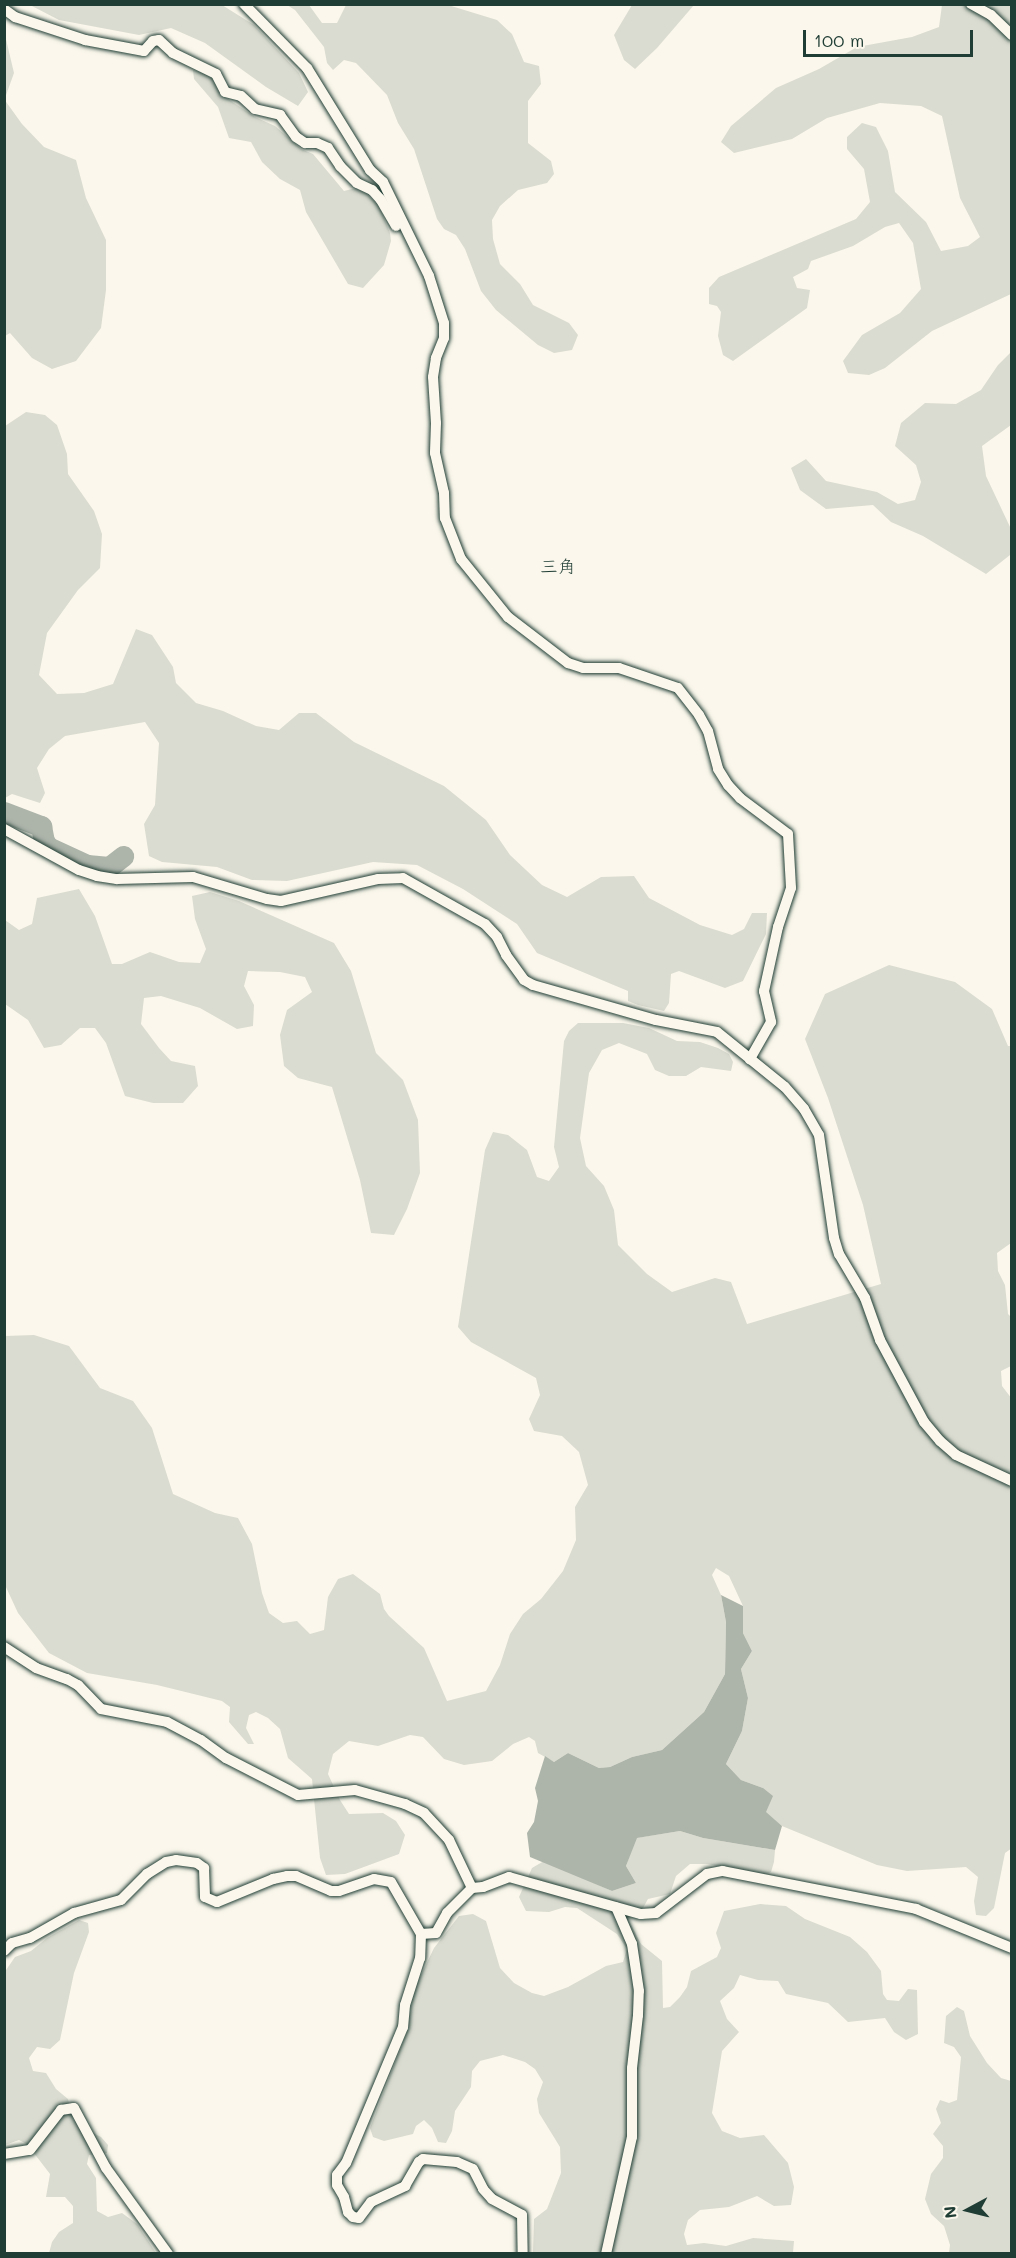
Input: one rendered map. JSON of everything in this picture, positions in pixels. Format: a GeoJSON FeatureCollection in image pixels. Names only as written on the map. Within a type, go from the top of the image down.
{"type":"FeatureCollection","features":[{"type":"Feature","properties":{"kind":"street"},"geometry":{"type":"LineString","coordinates":[[244,4],[307,68],[370,170],[383,182],[419,255],[437,299],[444,323],[444,338],[436,358],[433,377],[435,453],[444,493],[445,518],[461,559],[508,617],[568,663],[583,668],[619,668],[678,688],[704,723],[718,769],[728,785],[740,798],[788,834],[791,888],[778,927],[764,991],[771,1022],[750,1059]]}},
{"type":"Feature","properties":{"kind":"street"},"geometry":{"type":"LineString","coordinates":[[971,4],[991,15],[1011,35]]}},
{"type":"Feature","properties":{"kind":"street"},"geometry":{"type":"LineString","coordinates":[[4,9],[15,17],[85,40],[144,51],[153,41],[159,40],[173,53],[216,74],[225,92],[242,96],[255,108],[280,115],[296,137],[305,144],[317,143],[328,148],[340,166],[357,183],[372,190],[381,200],[410,250],[419,255]]}},
{"type":"Feature","properties":{"kind":"street"},"geometry":{"type":"LineString","coordinates":[[4,830],[79,870],[97,876],[117,879],[193,877],[281,901],[378,879],[403,878],[484,924],[497,937],[506,955],[524,980],[533,986],[656,1020],[717,1032],[785,1087],[804,1109],[819,1135],[834,1238],[840,1254],[865,1298],[880,1340],[924,1422],[956,1455],[1011,1481]]}},
{"type":"Feature","properties":{"kind":"street"},"geometry":{"type":"LineString","coordinates":[[4,1647],[36,1668],[78,1685],[101,1709],[167,1722],[201,1740],[226,1758],[298,1795],[355,1790],[405,1804],[424,1813],[449,1840],[472,1888]]}},
{"type":"Feature","properties":{"kind":"street"},"geometry":{"type":"LineString","coordinates":[[4,1952],[12,1943],[30,1938],[74,1913],[121,1900],[158,1864],[176,1860],[198,1863],[204,1868],[205,1897],[217,1902],[273,1879],[287,1876],[296,1876],[322,1888],[339,1891],[374,1879],[384,1879],[396,1887],[422,1934],[420,1958],[405,2005],[403,2027],[346,2163],[337,2175],[337,2185],[344,2197],[348,2212],[353,2217],[359,2218],[371,2202],[405,2186],[423,2159],[457,2162],[472,2169],[483,2189],[492,2199],[522,2215],[523,2253]]}},
{"type":"Feature","properties":{"kind":"street"},"geometry":{"type":"LineString","coordinates":[[422,1934],[436,1933],[447,1913],[472,1888],[483,1887],[509,1877],[641,1914],[656,1913],[707,1874],[723,1871],[916,1910],[1011,1948]]}},
{"type":"Feature","properties":{"kind":"street"},"geometry":{"type":"LineString","coordinates":[[606,2253],[632,2137],[632,2068],[639,1991],[632,1944],[616,1907]]}},
{"type":"Feature","properties":{"kind":"street"},"geometry":{"type":"LineString","coordinates":[[4,2154],[30,2150],[61,2110],[74,2108],[106,2168],[168,2253]]}},
{"type":"Feature","properties":{"kind":"shaded area"},"geometry":{"type":"Polygon","coordinates":[[[30,5],[222,5],[254,25],[299,73],[308,92],[298,106],[266,87],[205,43],[171,28],[139,35],[59,20],[30,5]]]}},
{"type":"Feature","properties":{"kind":"shaded area"},"geometry":{"type":"Polygon","coordinates":[[[287,5],[309,5],[322,23],[337,23],[346,5],[448,5],[497,20],[512,34],[524,62],[539,66],[541,84],[528,101],[528,143],[551,161],[554,174],[547,183],[518,190],[500,206],[492,220],[493,239],[500,264],[520,284],[533,305],[569,323],[578,335],[572,350],[554,353],[538,345],[496,310],[481,291],[465,249],[456,235],[444,229],[437,219],[414,149],[398,123],[387,95],[356,63],[344,60],[333,70],[327,63],[324,47],[295,10],[287,5]]]}},
{"type":"Feature","properties":{"kind":"shaded area"},"geometry":{"type":"Polygon","coordinates":[[[632,5],[694,5],[657,48],[635,69],[624,60],[614,35],[632,5]]]}},
{"type":"Feature","properties":{"kind":"shaded area"},"geometry":{"type":"Polygon","coordinates":[[[942,5],[1011,5],[1011,294],[932,331],[885,368],[869,375],[848,373],[843,361],[862,335],[900,313],[921,289],[913,243],[899,223],[885,227],[853,246],[811,261],[808,269],[793,277],[797,288],[810,290],[807,308],[733,361],[723,355],[718,336],[721,312],[717,306],[709,304],[709,288],[719,277],[856,219],[870,202],[864,169],[847,149],[847,137],[862,123],[876,127],[888,151],[895,192],[926,222],[941,251],[968,246],[980,237],[960,198],[942,116],[921,106],[880,103],[827,118],[792,139],[734,153],[721,142],[731,126],[776,88],[819,69],[857,47],[912,37],[939,27],[942,5]]]}},
{"type":"Feature","properties":{"kind":"shaded area"},"geometry":{"type":"Polygon","coordinates":[[[4,35],[14,73],[5,98],[4,35]]]}},
{"type":"Feature","properties":{"kind":"shaded area"},"geometry":{"type":"Polygon","coordinates":[[[193,70],[205,73],[214,81],[222,95],[255,117],[275,126],[301,149],[313,154],[344,191],[356,188],[366,193],[379,206],[391,241],[384,265],[363,288],[348,284],[306,212],[300,190],[280,179],[262,162],[251,142],[229,138],[218,107],[194,79],[193,70]]]}},
{"type":"Feature","properties":{"kind":"shaded area"},"geometry":{"type":"Polygon","coordinates":[[[4,99],[22,124],[44,147],[76,160],[86,198],[106,240],[106,290],[101,328],[76,361],[52,369],[32,358],[10,333],[5,336],[4,99]]]}},
{"type":"Feature","properties":{"kind":"shaded area"},"geometry":{"type":"Polygon","coordinates":[[[1011,352],[1011,425],[982,446],[986,476],[1011,529],[1010,555],[986,574],[923,536],[891,522],[873,505],[826,509],[800,490],[791,468],[806,459],[826,481],[877,492],[898,504],[915,500],[921,482],[916,465],[895,446],[901,423],[925,403],[956,404],[981,390],[998,365],[1011,352]]]}},
{"type":"Feature","properties":{"kind":"shaded area"},"geometry":{"type":"Polygon","coordinates":[[[26,412],[45,415],[57,425],[67,454],[68,474],[94,511],[102,534],[100,568],[78,590],[47,633],[39,675],[57,694],[84,693],[113,684],[136,629],[152,635],[173,667],[176,683],[196,703],[223,711],[256,726],[279,730],[299,713],[316,713],[354,742],[444,786],[486,820],[510,855],[542,885],[567,897],[601,877],[634,876],[649,898],[700,925],[732,935],[744,929],[752,913],[767,913],[766,934],[743,981],[725,988],[679,971],[671,974],[669,1003],[664,1011],[638,1005],[628,1001],[628,991],[537,953],[517,924],[463,889],[417,865],[373,862],[287,881],[252,880],[217,867],[162,862],[149,856],[144,824],[155,805],[159,743],[145,722],[65,736],[49,749],[37,768],[45,793],[40,803],[12,794],[5,798],[5,426],[26,412]]]}},
{"type":"Feature","properties":{"kind":"shaded area"},"geometry":{"type":"Polygon","coordinates":[[[79,889],[95,916],[112,964],[122,964],[150,952],[179,962],[200,963],[206,949],[195,919],[192,896],[210,892],[239,901],[334,943],[351,971],[376,1053],[403,1080],[418,1120],[420,1173],[407,1209],[394,1235],[371,1233],[360,1180],[332,1087],[298,1078],[284,1066],[280,1035],[287,1010],[312,992],[305,977],[280,972],[248,971],[244,986],[254,1005],[253,1026],[237,1029],[200,1008],[161,996],[144,998],[141,1024],[159,1048],[171,1061],[195,1066],[198,1086],[183,1103],[153,1103],[125,1096],[106,1043],[95,1028],[80,1028],[61,1045],[44,1048],[28,1020],[5,1004],[5,920],[19,930],[32,924],[37,898],[79,889]]]}},
{"type":"Feature","properties":{"kind":"shaded area"},"geometry":{"type":"Polygon","coordinates":[[[889,965],[955,982],[992,1009],[1008,1046],[1012,1046],[1011,1243],[997,1253],[998,1271],[1005,1285],[1008,1314],[1012,1318],[1011,1366],[1001,1371],[1002,1386],[1012,1399],[1012,1848],[1005,1853],[994,1908],[986,1916],[976,1915],[974,1901],[978,1877],[966,1867],[907,1871],[877,1865],[782,1826],[765,1812],[763,1788],[741,1780],[726,1764],[742,1731],[748,1698],[741,1669],[752,1651],[743,1633],[743,1606],[729,1576],[716,1568],[712,1575],[721,1595],[726,1622],[725,1674],[704,1712],[662,1750],[632,1757],[610,1767],[599,1768],[568,1753],[554,1762],[538,1753],[535,1741],[529,1737],[513,1744],[492,1761],[464,1765],[444,1759],[423,1737],[410,1735],[378,1746],[349,1741],[333,1754],[328,1774],[340,1800],[349,1814],[383,1813],[396,1821],[405,1835],[399,1854],[345,1874],[326,1875],[320,1858],[312,1779],[288,1758],[280,1729],[268,1718],[256,1712],[249,1715],[246,1728],[254,1744],[248,1744],[229,1722],[230,1707],[222,1701],[157,1685],[87,1673],[49,1653],[18,1613],[5,1585],[5,1336],[34,1335],[69,1346],[100,1388],[133,1401],[152,1428],[173,1494],[215,1513],[238,1518],[252,1544],[262,1593],[269,1613],[283,1623],[297,1621],[310,1634],[324,1630],[328,1597],[338,1579],[353,1574],[380,1594],[384,1609],[389,1616],[424,1648],[447,1701],[486,1691],[500,1665],[510,1634],[523,1614],[541,1599],[563,1571],[576,1540],[575,1507],[588,1485],[579,1452],[562,1436],[534,1431],[529,1419],[540,1395],[536,1378],[471,1342],[458,1327],[485,1150],[493,1132],[508,1135],[527,1150],[537,1177],[549,1181],[559,1167],[554,1147],[564,1041],[569,1031],[578,1023],[623,1023],[649,1028],[677,1041],[700,1042],[718,1048],[729,1054],[733,1062],[731,1071],[701,1067],[686,1076],[669,1076],[655,1070],[647,1054],[619,1043],[602,1050],[589,1073],[580,1138],[586,1166],[604,1186],[614,1210],[618,1245],[647,1274],[672,1292],[715,1278],[731,1282],[747,1324],[881,1284],[863,1205],[828,1098],[805,1039],[825,994],[889,965]]]}},
{"type":"Feature","properties":{"kind":"shaded area"},"geometry":{"type":"Polygon","coordinates":[[[721,1595],[743,1606],[743,1633],[752,1651],[741,1669],[748,1698],[742,1731],[726,1764],[741,1780],[763,1788],[773,1796],[766,1812],[782,1826],[775,1850],[703,1838],[680,1831],[637,1838],[626,1866],[636,1883],[612,1891],[530,1857],[527,1833],[534,1822],[538,1801],[535,1788],[545,1756],[554,1762],[568,1753],[599,1768],[610,1767],[632,1757],[662,1750],[704,1712],[725,1674],[726,1622],[721,1595]]]}},
{"type":"Feature","properties":{"kind":"shaded area"},"geometry":{"type":"Polygon","coordinates":[[[680,1831],[703,1838],[775,1850],[774,1862],[771,1872],[765,1875],[707,1864],[690,1864],[676,1876],[670,1894],[648,1899],[643,1908],[626,1915],[641,1944],[662,1961],[663,2008],[670,2007],[680,1997],[687,1987],[691,1971],[717,1957],[721,1948],[716,1933],[724,1911],[760,1904],[786,1906],[805,1919],[850,1937],[867,1952],[881,1971],[883,1994],[887,2000],[899,2001],[908,1989],[917,1990],[918,2034],[906,2040],[894,2032],[885,2018],[848,2022],[828,2003],[786,1994],[778,1981],[758,1980],[740,1975],[734,1988],[720,2001],[727,2019],[739,2032],[722,2051],[712,2113],[722,2131],[740,2138],[764,2135],[788,2163],[794,2187],[791,2205],[774,2206],[757,2196],[729,2207],[700,2210],[688,2220],[684,2234],[687,2245],[704,2243],[726,2246],[753,2238],[794,2241],[793,2253],[533,2253],[534,2219],[547,2209],[561,2173],[560,2147],[539,2113],[537,2099],[543,2082],[535,2069],[525,2062],[503,2055],[480,2061],[472,2071],[471,2087],[455,2111],[452,2131],[446,2143],[438,2142],[432,2128],[424,2120],[416,2126],[413,2134],[384,2141],[373,2137],[370,2128],[408,2029],[413,1992],[434,1948],[459,1916],[473,1914],[486,1921],[500,1968],[514,1983],[532,1993],[544,1996],[568,1987],[606,1966],[623,1962],[627,1949],[617,1934],[577,1908],[565,1907],[549,1912],[526,1911],[519,1897],[532,1868],[544,1861],[612,1891],[636,1883],[626,1866],[636,1838],[680,1831]]]}},
{"type":"Feature","properties":{"kind":"shaded area"},"geometry":{"type":"Polygon","coordinates":[[[79,1920],[88,1923],[89,1932],[74,1973],[60,2040],[50,2049],[37,2047],[29,2058],[33,2071],[46,2073],[56,2089],[68,2099],[73,2119],[79,2126],[101,2137],[108,2145],[107,2153],[89,2155],[87,2164],[96,2178],[97,2211],[108,2217],[122,2213],[137,2224],[156,2253],[49,2253],[52,2242],[59,2232],[73,2223],[73,2206],[65,2197],[46,2197],[50,2174],[27,2144],[19,2140],[5,2145],[4,1973],[15,1957],[31,1951],[47,1938],[79,1920]]]}},
{"type":"Feature","properties":{"kind":"shaded area"},"geometry":{"type":"Polygon","coordinates":[[[957,2007],[964,2011],[970,2036],[987,2063],[1001,2078],[1011,2081],[1011,2253],[949,2253],[950,2245],[944,2226],[931,2214],[925,2199],[931,2174],[943,2158],[943,2146],[933,2134],[941,2123],[936,2109],[940,2100],[949,2103],[957,2100],[961,2057],[954,2047],[944,2043],[946,2016],[957,2007]]]}},
{"type":"Feature","properties":{"kind":"waterway"},"geometry":{"type":"LineString","coordinates":[[4,812],[41,826],[44,841],[48,847],[87,865],[109,867],[123,856]]}},
{"type":"Feature","properties":{"kind":"district","name":"三角"},"geometry":{"type":"Point","coordinates":[558,566]}}]}
